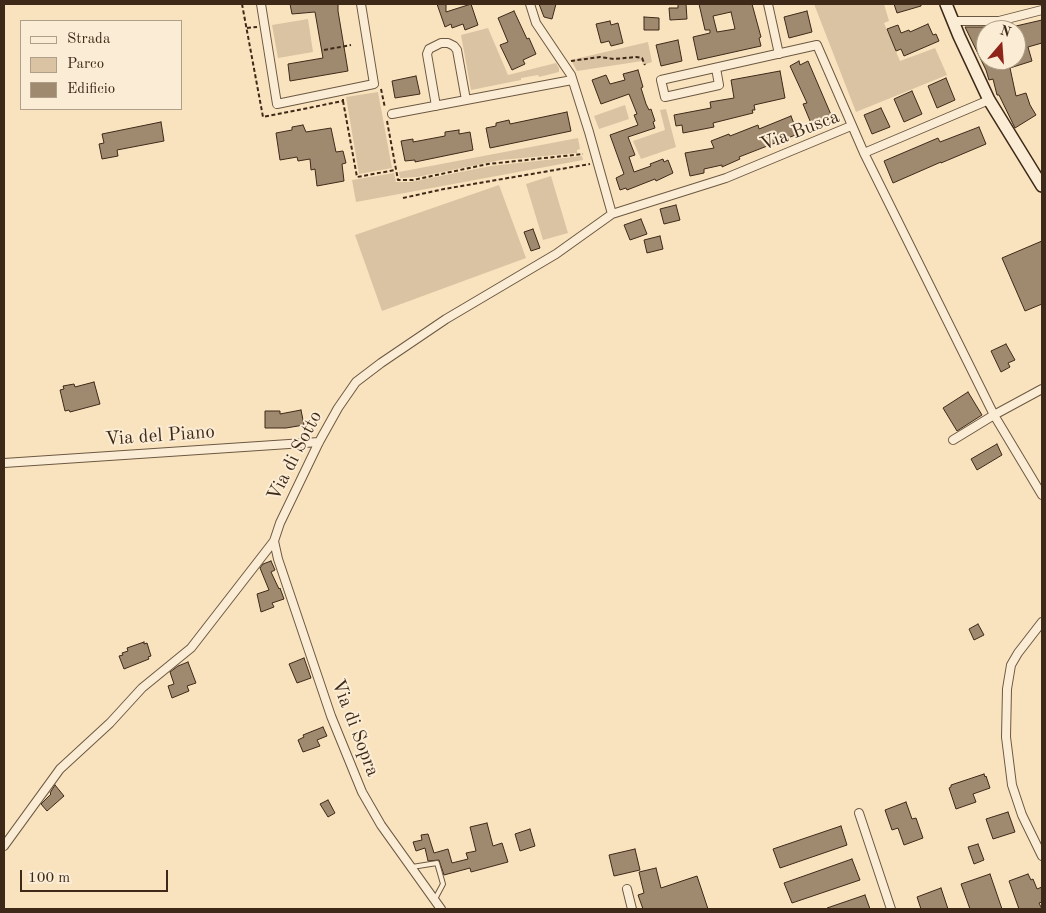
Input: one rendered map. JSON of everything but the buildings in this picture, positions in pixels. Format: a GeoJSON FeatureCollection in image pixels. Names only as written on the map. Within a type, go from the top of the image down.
{"type":"FeatureCollection","features":[{"type":"Feature","properties":{"kind":"main road"},"geometry":{"type":"LineString","coordinates":[[946,4],[989,100],[1042,186]]}},
{"type":"Feature","properties":{"kind":"street"},"geometry":{"type":"LineString","coordinates":[[260,4],[277,104],[374,84],[361,4]]}},
{"type":"Feature","properties":{"kind":"street"},"geometry":{"type":"LineString","coordinates":[[530,4],[536,23],[560,57],[572,80],[612,214]]}},
{"type":"Feature","properties":{"kind":"street"},"geometry":{"type":"LineString","coordinates":[[768,4],[779,54]]}},
{"type":"Feature","properties":{"kind":"street"},"geometry":{"type":"LineString","coordinates":[[952,21],[994,21],[1042,10]]}},
{"type":"Feature","properties":{"kind":"street"},"geometry":{"type":"LineString","coordinates":[[436,106],[427,54],[429,49],[441,43],[448,43],[457,50],[466,100]]}},
{"type":"Feature","properties":{"kind":"street"},"geometry":{"type":"LineString","coordinates":[[716,68],[720,85],[665,97],[661,80],[817,45],[851,126]]}},
{"type":"Feature","properties":{"kind":"street"},"geometry":{"type":"LineString","coordinates":[[392,114],[572,80]]}},
{"type":"Feature","properties":{"kind":"street"},"geometry":{"type":"LineString","coordinates":[[864,153],[989,100]]}},
{"type":"Feature","properties":{"kind":"street","name":"Via Busca"},"geometry":{"type":"LineString","coordinates":[[612,214],[726,178],[851,126],[994,415],[1042,495]]}},
{"type":"Feature","properties":{"kind":"street","name":"Via di Sotto"},"geometry":{"type":"LineString","coordinates":[[4,846],[60,769],[110,723],[142,688],[191,648],[274,541],[280,523],[319,442],[338,408],[356,382],[446,319],[556,254],[612,214]]}},
{"type":"Feature","properties":{"kind":"street"},"geometry":{"type":"LineString","coordinates":[[953,440],[1042,389]]}},
{"type":"Feature","properties":{"kind":"street","name":"Via del Piano"},"geometry":{"type":"LineString","coordinates":[[4,463],[319,442]]}},
{"type":"Feature","properties":{"kind":"street","name":"Via di Sopra"},"geometry":{"type":"LineString","coordinates":[[274,541],[278,559],[331,716],[362,792],[381,826],[441,909]]}},
{"type":"Feature","properties":{"kind":"street"},"geometry":{"type":"LineString","coordinates":[[1042,622],[1018,653],[1012,665],[1007,689],[1006,737],[1012,785],[1022,814],[1042,856]]}},
{"type":"Feature","properties":{"kind":"street"},"geometry":{"type":"LineString","coordinates":[[859,812],[891,909]]}},
{"type":"Feature","properties":{"kind":"street"},"geometry":{"type":"LineString","coordinates":[[627,889],[632,909]]}},
{"type":"Feature","properties":{"kind":"lane"},"geometry":{"type":"LineString","coordinates":[[411,867],[437,863],[443,884],[435,899]]}},
{"type":"Feature","properties":{"kind":"path"},"geometry":{"type":"LineString","coordinates":[[242,4],[263,118],[343,101]]}},
{"type":"Feature","properties":{"kind":"path"},"geometry":{"type":"LineString","coordinates":[[247,28],[257,27]]}},
{"type":"Feature","properties":{"kind":"path"},"geometry":{"type":"LineString","coordinates":[[324,50],[351,45]]}},
{"type":"Feature","properties":{"kind":"path"},"geometry":{"type":"LineString","coordinates":[[569,61],[600,57],[614,59],[636,57],[642,58],[644,65]]}},
{"type":"Feature","properties":{"kind":"path"},"geometry":{"type":"LineString","coordinates":[[382,89],[398,180],[412,180],[488,164],[583,154]]}},
{"type":"Feature","properties":{"kind":"path"},"geometry":{"type":"LineString","coordinates":[[343,95],[356,177],[396,169]]}},
{"type":"Feature","properties":{"kind":"path"},"geometry":{"type":"LineString","coordinates":[[403,198],[598,162]]}},
{"type":"Feature","properties":{"kind":"green space"},"geometry":{"type":"Polygon","coordinates":[[[814,4],[884,4],[889,21],[884,23],[900,61],[935,48],[947,75],[856,112],[814,4]]]}},
{"type":"Feature","properties":{"kind":"green space"},"geometry":{"type":"Polygon","coordinates":[[[308,19],[313,52],[278,58],[272,25],[308,19]]]}},
{"type":"Feature","properties":{"kind":"green space"},"geometry":{"type":"Polygon","coordinates":[[[488,28],[508,75],[556,63],[559,72],[539,77],[538,75],[521,78],[521,80],[471,90],[461,35],[488,28]]]}},
{"type":"Feature","properties":{"kind":"green space"},"geometry":{"type":"Polygon","coordinates":[[[648,42],[652,62],[643,65],[642,61],[577,71],[571,60],[648,42]]]}},
{"type":"Feature","properties":{"kind":"green space"},"geometry":{"type":"Polygon","coordinates":[[[378,92],[392,168],[359,174],[346,97],[378,92]]]}},
{"type":"Feature","properties":{"kind":"green space"},"geometry":{"type":"Polygon","coordinates":[[[625,105],[629,119],[599,129],[594,116],[625,105]]]}},
{"type":"Feature","properties":{"kind":"green space"},"geometry":{"type":"Polygon","coordinates":[[[666,109],[676,147],[641,159],[633,141],[665,130],[660,110],[666,109]]]}},
{"type":"Feature","properties":{"kind":"green space"},"geometry":{"type":"Polygon","coordinates":[[[578,138],[580,149],[577,150],[577,153],[501,160],[417,177],[400,178],[399,172],[578,138]]]}},
{"type":"Feature","properties":{"kind":"green space"},"geometry":{"type":"Polygon","coordinates":[[[582,156],[583,160],[356,202],[352,180],[394,173],[396,182],[410,182],[491,166],[582,156]]]}},
{"type":"Feature","properties":{"kind":"green space"},"geometry":{"type":"Polygon","coordinates":[[[551,176],[568,233],[543,240],[526,184],[551,176]]]}},
{"type":"Feature","properties":{"kind":"green space"},"geometry":{"type":"Polygon","coordinates":[[[499,185],[526,258],[382,311],[355,235],[499,185]]]}}]}
